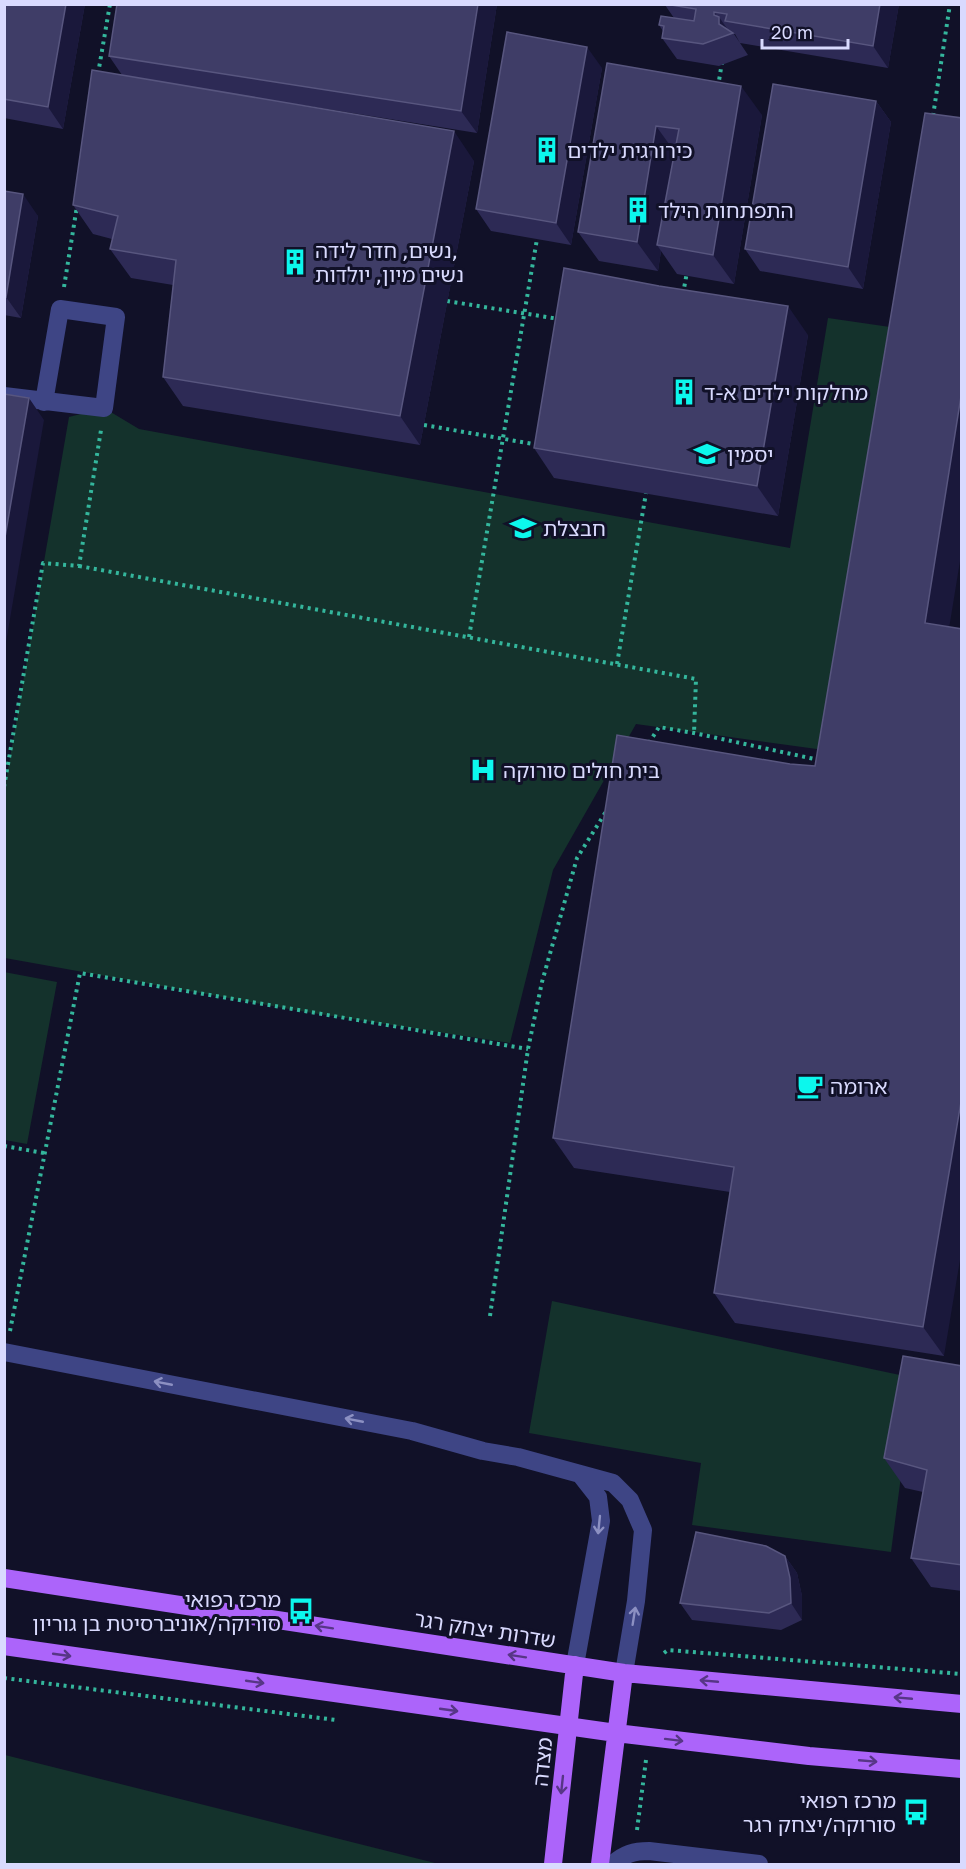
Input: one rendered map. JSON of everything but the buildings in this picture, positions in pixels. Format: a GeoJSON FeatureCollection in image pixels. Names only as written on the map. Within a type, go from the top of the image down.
{"type":"FeatureCollection","features":[{"type":"Feature","properties":{"kind":"main road","name":"שדרות יצחק רגר"},"geometry":{"type":"LineString","coordinates":[[4,1578],[624,1673],[962,1704]]}},
{"type":"Feature","properties":{"kind":"main road"},"geometry":{"type":"LineString","coordinates":[[4,1646],[616,1733],[809,1756],[962,1769]]}},
{"type":"Feature","properties":{"kind":"main road","name":"מצדה"},"geometry":{"type":"LineString","coordinates":[[553,1864],[575,1665]]}},
{"type":"Feature","properties":{"kind":"main road"},"geometry":{"type":"LineString","coordinates":[[600,1864],[624,1673]]}},
{"type":"Feature","properties":{"kind":"lane"},"geometry":{"type":"LineString","coordinates":[[4,396],[44,402],[104,408],[116,317],[60,309],[44,402]]}},
{"type":"Feature","properties":{"kind":"lane"},"geometry":{"type":"LineString","coordinates":[[5,1352],[412,1431],[613,1483],[630,1500],[643,1530],[636,1601],[624,1673]]}},
{"type":"Feature","properties":{"kind":"lane"},"geometry":{"type":"LineString","coordinates":[[575,1665],[601,1521],[598,1497],[580,1474]]}},
{"type":"Feature","properties":{"kind":"lane"},"geometry":{"type":"LineString","coordinates":[[612,1864],[622,1856],[635,1851],[759,1864]]}},
{"type":"Feature","properties":{"kind":"path"},"geometry":{"type":"LineString","coordinates":[[98,75],[110,4]]}},
{"type":"Feature","properties":{"kind":"path"},"geometry":{"type":"LineString","coordinates":[[932,123],[950,4]]}},
{"type":"Feature","properties":{"kind":"path"},"geometry":{"type":"LineString","coordinates":[[717,97],[724,51]]}},
{"type":"Feature","properties":{"kind":"path"},"geometry":{"type":"LineString","coordinates":[[60,309],[77,203]]}},
{"type":"Feature","properties":{"kind":"path"},"geometry":{"type":"LineString","coordinates":[[469,637],[537,239]]}},
{"type":"Feature","properties":{"kind":"path"},"geometry":{"type":"LineString","coordinates":[[681,304],[687,270]]}},
{"type":"Feature","properties":{"kind":"path"},"geometry":{"type":"LineString","coordinates":[[447,301],[569,321]]}},
{"type":"Feature","properties":{"kind":"path"},"geometry":{"type":"LineString","coordinates":[[79,566],[104,408]]}},
{"type":"Feature","properties":{"kind":"path"},"geometry":{"type":"LineString","coordinates":[[424,425],[548,446]]}},
{"type":"Feature","properties":{"kind":"path"},"geometry":{"type":"LineString","coordinates":[[617,664],[646,493]]}},
{"type":"Feature","properties":{"kind":"path"},"geometry":{"type":"LineString","coordinates":[[4,787],[44,563],[79,566],[696,678],[694,733]]}},
{"type":"Feature","properties":{"kind":"path"},"geometry":{"type":"LineString","coordinates":[[646,747],[659,727],[829,762]]}},
{"type":"Feature","properties":{"kind":"path"},"geometry":{"type":"LineString","coordinates":[[490,1316],[528,1049],[542,982],[577,858],[608,808]]}},
{"type":"Feature","properties":{"kind":"path"},"geometry":{"type":"LineString","coordinates":[[5,1352],[80,973],[528,1049]]}},
{"type":"Feature","properties":{"kind":"path"},"geometry":{"type":"LineString","coordinates":[[4,1146],[45,1153]]}},
{"type":"Feature","properties":{"kind":"path"},"geometry":{"type":"LineString","coordinates":[[635,1851],[646,1753]]}},
{"type":"Feature","properties":{"kind":"green space"},"geometry":{"type":"Polygon","coordinates":[[[828,318],[890,327],[824,750],[636,724],[553,870],[510,1043],[306,1012],[5,958],[5,787],[69,417],[104,408],[139,429],[790,548],[828,318]]]}},
{"type":"Feature","properties":{"kind":"green space"},"geometry":{"type":"Polygon","coordinates":[[[4,972],[57,982],[27,1144],[5,1140],[4,972]]]}},
{"type":"Feature","properties":{"kind":"green space"},"geometry":{"type":"Polygon","coordinates":[[[552,1301],[914,1378],[891,1552],[692,1525],[701,1463],[529,1433],[552,1301]]]}},
{"type":"Feature","properties":{"kind":"green space"},"geometry":{"type":"Polygon","coordinates":[[[5,1755],[439,1864],[5,1864],[5,1755]]]}},
{"type":"Feature","properties":{"kind":"place","name":"כירורגית ילדים"},"geometry":{"type":"Point","coordinates":[547,150]}},
{"type":"Feature","properties":{"kind":"place","name":"התפתחות הילד"},"geometry":{"type":"Point","coordinates":[638,210]}},
{"type":"Feature","properties":{"kind":"place","name":"נשים, חדר לידה, נשים מיון, יולדות"},"geometry":{"type":"Point","coordinates":[295,262]}},
{"type":"Feature","properties":{"kind":"place","name":"מחלקות ילדים א-ד"},"geometry":{"type":"Point","coordinates":[684,392]}},
{"type":"Feature","properties":{"kind":"place","name":"יסמין"},"geometry":{"type":"Point","coordinates":[707,454]}},
{"type":"Feature","properties":{"kind":"place","name":"חבצלת"},"geometry":{"type":"Point","coordinates":[523,528]}},
{"type":"Feature","properties":{"kind":"place","name":"בית חולים סורוקה"},"geometry":{"type":"Point","coordinates":[483,770]}},
{"type":"Feature","properties":{"kind":"place","name":"ארומה"},"geometry":{"type":"Point","coordinates":[810,1086]}},
{"type":"Feature","properties":{"kind":"place","name":"מרכז רפואי סורוקה/אוניברסיטת בן גוריון"},"geometry":{"type":"Point","coordinates":[301,1611]}},
{"type":"Feature","properties":{"kind":"place","name":"מרכז רפואי סורוקה/יצחק רגר"},"geometry":{"type":"Point","coordinates":[916,1812]}}]}
